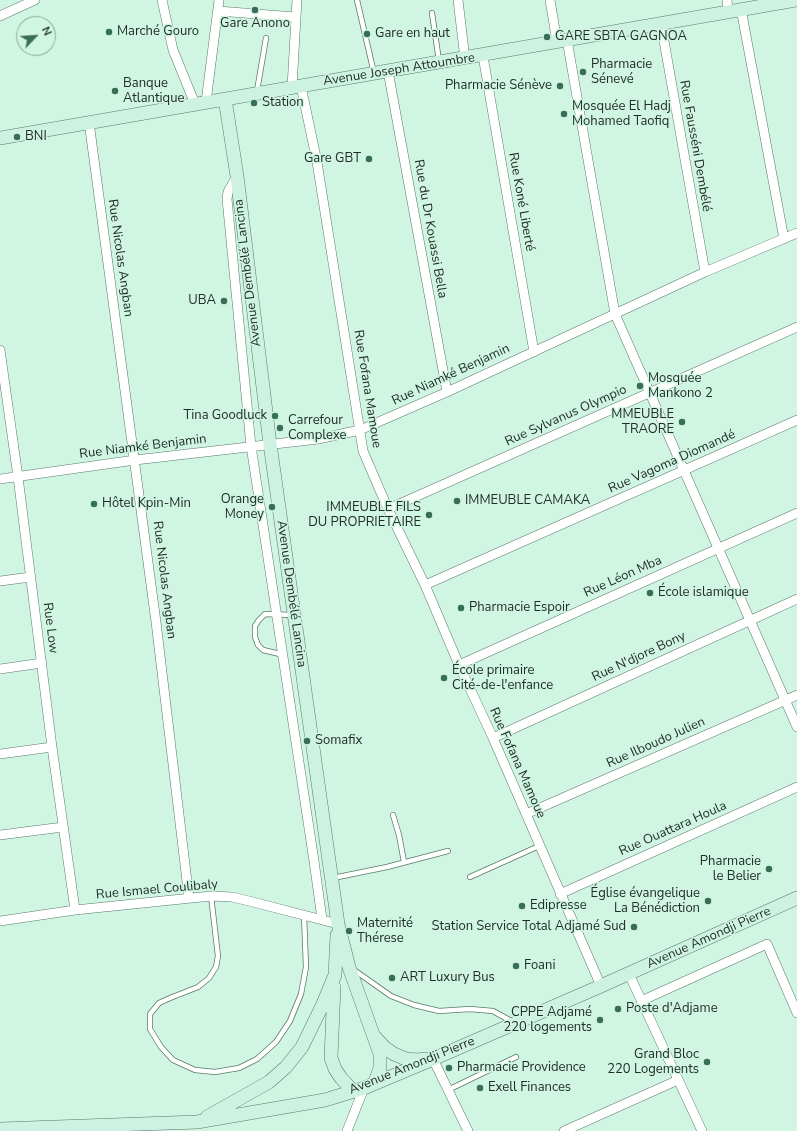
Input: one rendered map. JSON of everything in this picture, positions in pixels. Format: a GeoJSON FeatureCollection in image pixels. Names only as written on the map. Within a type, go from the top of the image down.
{"type":"FeatureCollection","features":[{"type":"Feature","properties":{"kind":"street"},"geometry":{"type":"LineString","coordinates":[[0,16],[35,0]]}},
{"type":"Feature","properties":{"kind":"street"},"geometry":{"type":"LineString","coordinates":[[162,0],[173,50],[201,103]]}},
{"type":"Feature","properties":{"kind":"street"},"geometry":{"type":"LineString","coordinates":[[201,103],[219,0]]}},
{"type":"Feature","properties":{"kind":"street","name":"Rue Fofana Mamoue"},"geometry":{"type":"LineString","coordinates":[[297,0],[295,17],[296,87],[317,162],[363,452],[388,509],[425,585],[601,986]]}},
{"type":"Feature","properties":{"kind":"street"},"geometry":{"type":"LineString","coordinates":[[458,0],[465,58]]}},
{"type":"Feature","properties":{"kind":"street"},"geometry":{"type":"LineString","coordinates":[[550,0],[562,41],[615,314],[797,727]]}},
{"type":"Feature","properties":{"kind":"street","name":"Avenue Joseph Attoumbre"},"geometry":{"type":"LineString","coordinates":[[0,138],[256,93],[483,56],[661,24],[727,6],[742,10],[797,0]]}},
{"type":"Feature","properties":{"kind":"street"},"geometry":{"type":"LineString","coordinates":[[742,10],[784,239]]}},
{"type":"Feature","properties":{"kind":"street"},"geometry":{"type":"LineString","coordinates":[[218,11],[295,17]]}},
{"type":"Feature","properties":{"kind":"street","name":"Rue Fausséni Dembélé"},"geometry":{"type":"LineString","coordinates":[[661,24],[705,272]]}},
{"type":"Feature","properties":{"kind":"street","name":"Rue Koné Liberté"},"geometry":{"type":"LineString","coordinates":[[483,56],[534,352]]}},
{"type":"Feature","properties":{"kind":"street","name":"Rue du Dr Kouassi Bella"},"geometry":{"type":"LineString","coordinates":[[388,71],[447,392]]}},
{"type":"Feature","properties":{"kind":"street","name":"Avenue Dembélé Lancina"},"geometry":{"type":"LineString","coordinates":[[225,99],[237,176],[270,444],[338,924],[349,967],[380,1054],[380,1068],[364,1087]]}},
{"type":"Feature","properties":{"kind":"street","name":"Rue Nicolas Angban"},"geometry":{"type":"LineString","coordinates":[[89,122],[156,622],[189,898]]}},
{"type":"Feature","properties":{"kind":"street"},"geometry":{"type":"LineString","coordinates":[[237,176],[228,192],[228,199],[251,446],[284,655],[322,920]]}},
{"type":"Feature","properties":{"kind":"street","name":"Rue Niamké Benjamin"},"geometry":{"type":"LineString","coordinates":[[0,479],[135,460],[318,439],[360,430],[447,392],[705,272],[797,233]]}},
{"type":"Feature","properties":{"kind":"street","name":"Rue Sylvanus Olympio"},"geometry":{"type":"LineString","coordinates":[[388,509],[797,327]]}},
{"type":"Feature","properties":{"kind":"street","name":"Rue Low"},"geometry":{"type":"LineString","coordinates":[[0,350],[75,910]]}},
{"type":"Feature","properties":{"kind":"street","name":"Rue Vagoma Diomandé"},"geometry":{"type":"LineString","coordinates":[[425,585],[797,420]]}},
{"type":"Feature","properties":{"kind":"street","name":"Rue Léon Mba"},"geometry":{"type":"LineString","coordinates":[[459,664],[797,513]]}},
{"type":"Feature","properties":{"kind":"street"},"geometry":{"type":"LineString","coordinates":[[0,581],[31,577]]}},
{"type":"Feature","properties":{"kind":"street","name":"Rue N'djore Bony"},"geometry":{"type":"LineString","coordinates":[[492,738],[797,599]]}},
{"type":"Feature","properties":{"kind":"street"},"geometry":{"type":"LineString","coordinates":[[0,669],[42,663]]}},
{"type":"Feature","properties":{"kind":"street","name":"Rue Ilboudo Julien"},"geometry":{"type":"LineString","coordinates":[[526,814],[797,695]]}},
{"type":"Feature","properties":{"kind":"street"},"geometry":{"type":"LineString","coordinates":[[0,754],[52,747]]}},
{"type":"Feature","properties":{"kind":"street","name":"Rue Ouattara Houla"},"geometry":{"type":"LineString","coordinates":[[560,894],[797,787]]}},
{"type":"Feature","properties":{"kind":"street"},"geometry":{"type":"LineString","coordinates":[[0,835],[63,827]]}},
{"type":"Feature","properties":{"kind":"street","name":"Rue Ismael Coulibaly"},"geometry":{"type":"LineString","coordinates":[[0,921],[75,910],[211,896],[232,897],[304,914],[338,924]]}},
{"type":"Feature","properties":{"kind":"street","name":"Avenue Amondji Pierre"},"geometry":{"type":"LineString","coordinates":[[0,1129],[197,1122],[325,1100],[364,1087],[433,1059],[629,974],[797,898]]}},
{"type":"Feature","properties":{"kind":"street"},"geometry":{"type":"LineString","coordinates":[[338,924],[331,1058],[338,1074],[364,1087],[347,1131]]}},
{"type":"Feature","properties":{"kind":"street"},"geometry":{"type":"LineString","coordinates":[[641,1001],[767,944],[795,1003],[797,1013]]}},
{"type":"Feature","properties":{"kind":"street"},"geometry":{"type":"LineString","coordinates":[[629,974],[702,1131]]}},
{"type":"Feature","properties":{"kind":"street"},"geometry":{"type":"LineString","coordinates":[[197,1122],[269,1082],[286,1067],[302,1047],[335,975]]}},
{"type":"Feature","properties":{"kind":"street"},"geometry":{"type":"LineString","coordinates":[[371,1031],[384,1047],[394,1054],[406,1059],[433,1059],[468,1131]]}},
{"type":"Feature","properties":{"kind":"street"},"geometry":{"type":"LineString","coordinates":[[564,1131],[678,1080]]}},
{"type":"Feature","properties":{"kind":"lane"},"geometry":{"type":"LineString","coordinates":[[357,0],[374,73]]}},
{"type":"Feature","properties":{"kind":"lane"},"geometry":{"type":"LineString","coordinates":[[432,13],[440,63]]}},
{"type":"Feature","properties":{"kind":"lane"},"geometry":{"type":"LineString","coordinates":[[256,93],[266,38]]}},
{"type":"Feature","properties":{"kind":"lane"},"geometry":{"type":"LineString","coordinates":[[284,655],[263,650],[258,645],[255,637],[255,626],[265,614],[294,615]]}},
{"type":"Feature","properties":{"kind":"lane"},"geometry":{"type":"LineString","coordinates":[[393,815],[399,835],[404,862]]}},
{"type":"Feature","properties":{"kind":"lane"},"geometry":{"type":"LineString","coordinates":[[470,876],[539,846]]}},
{"type":"Feature","properties":{"kind":"lane"},"geometry":{"type":"LineString","coordinates":[[331,878],[387,867],[448,850]]}},
{"type":"Feature","properties":{"kind":"lane"},"geometry":{"type":"LineString","coordinates":[[211,896],[218,956],[216,966],[209,978],[198,987],[159,1004],[150,1014],[150,1029],[161,1047],[173,1060],[195,1070],[215,1072],[239,1068],[257,1059],[276,1042],[290,1021],[301,994],[306,967],[304,914]]}},
{"type":"Feature","properties":{"kind":"lane"},"geometry":{"type":"LineString","coordinates":[[349,967],[391,996],[414,1005],[439,1011],[470,1009],[493,1011],[516,1023]]}},
{"type":"Feature","properties":{"kind":"lane"},"geometry":{"type":"LineString","coordinates":[[448,1090],[516,1057]]}},
{"type":"Feature","properties":{"kind":"place","name":"Gare Anono"},"geometry":{"type":"Point","coordinates":[255,10]}},
{"type":"Feature","properties":{"kind":"place","name":"Marché Gouro"},"geometry":{"type":"Point","coordinates":[109,32]}},
{"type":"Feature","properties":{"kind":"place","name":"Gare en haut"},"geometry":{"type":"Point","coordinates":[367,34]}},
{"type":"Feature","properties":{"kind":"place","name":"GARE SBTA GAGNOA"},"geometry":{"type":"Point","coordinates":[547,37]}},
{"type":"Feature","properties":{"kind":"place","name":"Pharmacie Sénevé"},"geometry":{"type":"Point","coordinates":[583,72]}},
{"type":"Feature","properties":{"kind":"place","name":"Pharmacie Sénève"},"geometry":{"type":"Point","coordinates":[560,86]}},
{"type":"Feature","properties":{"kind":"place","name":"Banque Atlantique"},"geometry":{"type":"Point","coordinates":[115,91]}},
{"type":"Feature","properties":{"kind":"place","name":"Station"},"geometry":{"type":"Point","coordinates":[254,103]}},
{"type":"Feature","properties":{"kind":"place","name":"Mosquée El Hadj Mohamed Taofiq"},"geometry":{"type":"Point","coordinates":[564,114]}},
{"type":"Feature","properties":{"kind":"place","name":"BNI"},"geometry":{"type":"Point","coordinates":[17,137]}},
{"type":"Feature","properties":{"kind":"place","name":"Gare GBT"},"geometry":{"type":"Point","coordinates":[369,159]}},
{"type":"Feature","properties":{"kind":"place","name":"UBA"},"geometry":{"type":"Point","coordinates":[224,301]}},
{"type":"Feature","properties":{"kind":"place","name":"Mosquée Mankono 2"},"geometry":{"type":"Point","coordinates":[640,386]}},
{"type":"Feature","properties":{"kind":"place","name":"Tina Goodluck"},"geometry":{"type":"Point","coordinates":[275,416]}},
{"type":"Feature","properties":{"kind":"place","name":"MMEUBLE TRAORE"},"geometry":{"type":"Point","coordinates":[682,422]}},
{"type":"Feature","properties":{"kind":"place","name":"Carrefour Complexe"},"geometry":{"type":"Point","coordinates":[280,428]}},
{"type":"Feature","properties":{"kind":"place","name":"IMMEUBLE CAMAKA"},"geometry":{"type":"Point","coordinates":[457,501]}},
{"type":"Feature","properties":{"kind":"place","name":"Hôtel Kpin-Min"},"geometry":{"type":"Point","coordinates":[94,504]}},
{"type":"Feature","properties":{"kind":"place","name":"Orange Money"},"geometry":{"type":"Point","coordinates":[272,507]}},
{"type":"Feature","properties":{"kind":"place","name":"IMMEUBLE FILS DU PROPRIETAIRE"},"geometry":{"type":"Point","coordinates":[429,515]}},
{"type":"Feature","properties":{"kind":"place","name":"École islamique"},"geometry":{"type":"Point","coordinates":[650,593]}},
{"type":"Feature","properties":{"kind":"place","name":"Pharmacie Espoir"},"geometry":{"type":"Point","coordinates":[461,608]}},
{"type":"Feature","properties":{"kind":"place","name":"École primaire Cité-de-l'enfance"},"geometry":{"type":"Point","coordinates":[444,678]}},
{"type":"Feature","properties":{"kind":"place","name":"Somafix"},"geometry":{"type":"Point","coordinates":[307,741]}},
{"type":"Feature","properties":{"kind":"place","name":"Pharmacie le Belier"},"geometry":{"type":"Point","coordinates":[769,869]}},
{"type":"Feature","properties":{"kind":"place","name":"Église évangelique La Bénédiction"},"geometry":{"type":"Point","coordinates":[708,901]}},
{"type":"Feature","properties":{"kind":"place","name":"Edipresse"},"geometry":{"type":"Point","coordinates":[522,906]}},
{"type":"Feature","properties":{"kind":"place","name":"Station Service Total Adjamé Sud"},"geometry":{"type":"Point","coordinates":[634,927]}},
{"type":"Feature","properties":{"kind":"place","name":"Maternité Thérese"},"geometry":{"type":"Point","coordinates":[349,931]}},
{"type":"Feature","properties":{"kind":"place","name":"Foani"},"geometry":{"type":"Point","coordinates":[516,966]}},
{"type":"Feature","properties":{"kind":"place","name":"ART Luxury Bus"},"geometry":{"type":"Point","coordinates":[392,978]}},
{"type":"Feature","properties":{"kind":"place","name":"Poste d'Adjame"},"geometry":{"type":"Point","coordinates":[618,1009]}},
{"type":"Feature","properties":{"kind":"place","name":"CPPE Adjamé 220 logements"},"geometry":{"type":"Point","coordinates":[600,1020]}},
{"type":"Feature","properties":{"kind":"place","name":"Grand Bloc 220 Logements"},"geometry":{"type":"Point","coordinates":[707,1062]}},
{"type":"Feature","properties":{"kind":"place","name":"Pharmacie Providence"},"geometry":{"type":"Point","coordinates":[449,1068]}},
{"type":"Feature","properties":{"kind":"place","name":"Exell Finances"},"geometry":{"type":"Point","coordinates":[480,1088]}}]}
